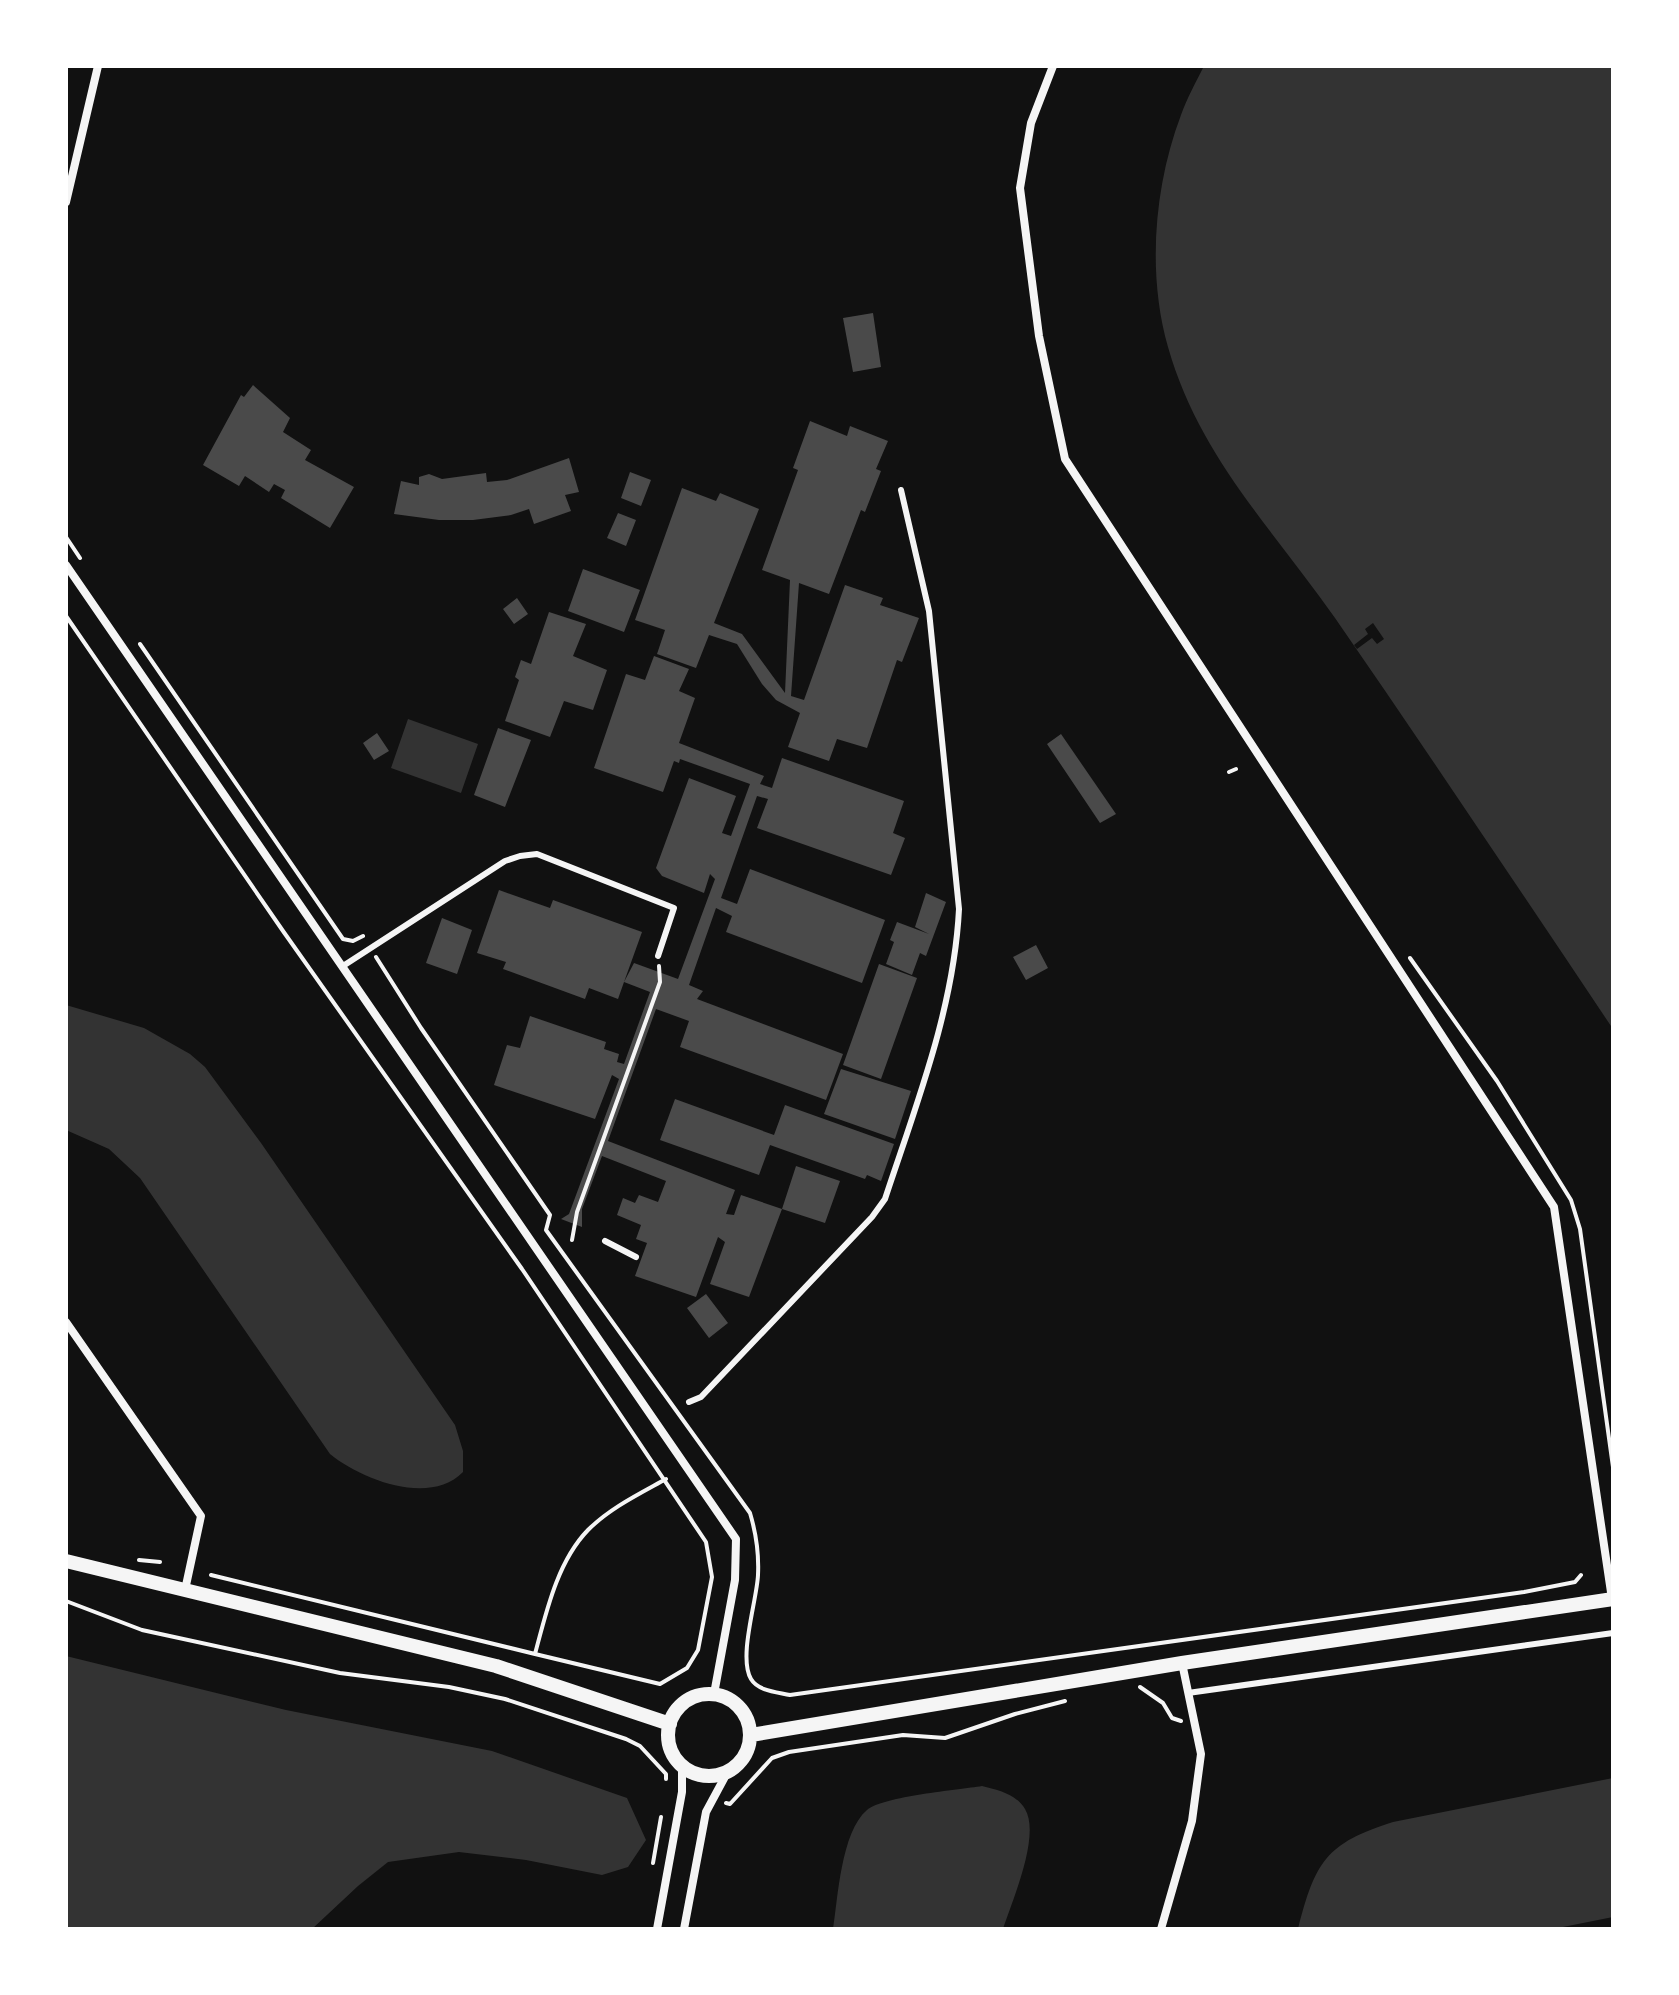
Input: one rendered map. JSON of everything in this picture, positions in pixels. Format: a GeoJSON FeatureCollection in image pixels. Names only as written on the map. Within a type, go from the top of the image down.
{"type":"FeatureCollection","features":[{"type":"Feature","properties":{"kind":"street"},"geometry":{"type":"LineString","coordinates":[[66,202],[98,66]]}},
{"type":"Feature","properties":{"kind":"street"},"geometry":{"type":"LineString","coordinates":[[751,1735],[1182,1663],[1612,1599],[1554,1207],[1065,459],[1039,336],[1020,188],[1031,123],[1053,66]]}},
{"type":"Feature","properties":{"kind":"street"},"geometry":{"type":"LineString","coordinates":[[66,565],[736,1539],[735,1580],[714,1694]]}},
{"type":"Feature","properties":{"kind":"street"},"geometry":{"type":"LineString","coordinates":[[66,1322],[201,1516],[185,1590]]}},
{"type":"Feature","properties":{"kind":"street"},"geometry":{"type":"LineString","coordinates":[[66,1561],[496,1666],[670,1724]]}},
{"type":"Feature","properties":{"kind":"street"},"geometry":{"type":"LineString","coordinates":[[1161,1929],[1192,1821],[1201,1754],[1182,1663]]}},
{"type":"Feature","properties":{"kind":"street"},"geometry":{"type":"LineString","coordinates":[[684,1929],[706,1812],[727,1773],[740,1763],[748,1750],[751,1735],[748,1720],[740,1707],[729,1698],[700,1694],[686,1700],[670,1724],[668,1739],[672,1754],[682,1767],[696,1774],[712,1776],[727,1773]]}},
{"type":"Feature","properties":{"kind":"street"},"geometry":{"type":"LineString","coordinates":[[657,1929],[682,1792],[682,1767]]}},
{"type":"Feature","properties":{"kind":"lane"},"geometry":{"type":"LineString","coordinates":[[689,1402],[701,1397],[872,1217],[885,1199],[928,1068],[943,1009],[957,944],[959,909],[929,611],[901,490]]}},
{"type":"Feature","properties":{"kind":"lane"},"geometry":{"type":"LineString","coordinates":[[343,966],[505,861],[537,854],[674,908],[658,956]]}},
{"type":"Feature","properties":{"kind":"lane"},"geometry":{"type":"LineString","coordinates":[[605,1241],[636,1257]]}},
{"type":"Feature","properties":{"kind":"lane"},"geometry":{"type":"LineString","coordinates":[[1188,1693],[1613,1633]]}},
{"type":"Feature","properties":{"kind":"path"},"geometry":{"type":"LineString","coordinates":[[66,537],[84,563]]}},
{"type":"Feature","properties":{"kind":"path"},"geometry":{"type":"LineString","coordinates":[[66,616],[666,1479],[706,1542],[712,1577],[698,1650],[687,1668],[660,1684],[211,1575]]}},
{"type":"Feature","properties":{"kind":"path"},"geometry":{"type":"LineString","coordinates":[[137,640],[343,939],[353,941],[363,936],[421,1028],[550,1215],[546,1230],[750,1513],[756,1533],[758,1574],[746,1660],[751,1679],[761,1688],[790,1695],[962,1672],[1524,1592],[1575,1582],[1581,1575]]}},
{"type":"Feature","properties":{"kind":"path"},"geometry":{"type":"LineString","coordinates":[[1229,772],[1236,769]]}},
{"type":"Feature","properties":{"kind":"path"},"geometry":{"type":"LineString","coordinates":[[572,1240],[577,1212],[660,982],[658,956]]}},
{"type":"Feature","properties":{"kind":"path"},"geometry":{"type":"LineString","coordinates":[[535,1654],[564,1566],[587,1531],[622,1503],[666,1479]]}},
{"type":"Feature","properties":{"kind":"path"},"geometry":{"type":"LineString","coordinates":[[137,1559],[160,1562]]}},
{"type":"Feature","properties":{"kind":"path"},"geometry":{"type":"LineString","coordinates":[[66,1601],[142,1630],[340,1673],[449,1687],[505,1699],[640,1746],[666,1774],[667,1789]]}},
{"type":"Feature","properties":{"kind":"path"},"geometry":{"type":"LineString","coordinates":[[1125,1688],[1141,1687],[1163,1703],[1172,1718],[1195,1724]]}},
{"type":"Feature","properties":{"kind":"path"},"geometry":{"type":"LineString","coordinates":[[720,1802],[730,1804],[772,1758],[789,1752],[903,1735],[945,1738],[1076,1697]]}},
{"type":"Feature","properties":{"kind":"shaded area"},"geometry":{"type":"Polygon","coordinates":[[[1204,66],[1613,66],[1613,1029],[1335,618],[1240,490],[1198,423],[1181,386],[1161,319],[1156,230],[1159,200],[1172,142],[1186,102],[1204,66]]]}},
{"type":"Feature","properties":{"kind":"shaded area"},"geometry":{"type":"Polygon","coordinates":[[[408,719],[478,744],[461,793],[391,768],[408,719]]]}},
{"type":"Feature","properties":{"kind":"shaded area"},"geometry":{"type":"Polygon","coordinates":[[[66,1005],[144,1028],[190,1054],[205,1067],[261,1143],[455,1425],[463,1451],[463,1472],[449,1482],[433,1487],[396,1486],[360,1473],[330,1454],[140,1178],[109,1149],[66,1130],[66,1005]]]}},
{"type":"Feature","properties":{"kind":"shaded area"},"geometry":{"type":"Polygon","coordinates":[[[66,1656],[286,1710],[492,1751],[627,1798],[646,1840],[628,1867],[602,1875],[526,1860],[459,1852],[388,1862],[312,1929],[66,1929],[66,1656]]]}},
{"type":"Feature","properties":{"kind":"shaded area"},"geometry":{"type":"Polygon","coordinates":[[[1613,1778],[1613,1917],[1553,1929],[1298,1929],[1318,1871],[1338,1847],[1352,1838],[1393,1822],[1613,1778]]]}},
{"type":"Feature","properties":{"kind":"shaded area"},"geometry":{"type":"Polygon","coordinates":[[[982,1786],[1006,1793],[1017,1800],[1029,1820],[1030,1835],[1023,1868],[1003,1929],[833,1929],[846,1849],[858,1820],[867,1810],[905,1797],[982,1786]]]}},
{"type":"Feature","properties":{"kind":"pier"},"geometry":{"type":"Polygon","coordinates":[[[1373,623],[1384,639],[1377,644],[1372,638],[1357,649],[1354,645],[1368,634],[1365,629],[1373,623]]]}},
{"type":"Feature","properties":{"kind":"building"},"geometry":{"type":"Polygon","coordinates":[[[873,313],[881,367],[853,372],[843,318],[873,313]]]}},
{"type":"Feature","properties":{"kind":"building"},"geometry":{"type":"Polygon","coordinates":[[[253,385],[290,418],[283,432],[311,450],[305,460],[354,487],[330,528],[281,498],[285,490],[274,484],[269,492],[245,476],[239,486],[203,465],[241,395],[244,397],[253,385]]]}},
{"type":"Feature","properties":{"kind":"building"},"geometry":{"type":"Polygon","coordinates":[[[810,421],[847,436],[850,426],[888,441],[876,469],[881,471],[865,512],[861,510],[829,594],[799,583],[791,696],[804,700],[845,585],[883,598],[880,605],[919,618],[902,662],[897,660],[867,748],[837,739],[829,761],[788,747],[800,713],[776,700],[737,644],[709,635],[696,668],[657,654],[665,630],[635,620],[682,488],[716,501],[720,493],[759,509],[714,623],[742,634],[785,693],[790,580],[762,570],[798,470],[793,468],[810,421]]]}},
{"type":"Feature","properties":{"kind":"building"},"geometry":{"type":"Polygon","coordinates":[[[569,458],[579,492],[565,495],[571,511],[534,524],[529,509],[511,515],[473,520],[439,520],[394,514],[401,481],[419,485],[419,477],[429,474],[442,479],[486,473],[487,482],[507,480],[569,458]]]}},
{"type":"Feature","properties":{"kind":"building"},"geometry":{"type":"Polygon","coordinates":[[[630,472],[651,480],[641,506],[621,498],[630,472]]]}},
{"type":"Feature","properties":{"kind":"building"},"geometry":{"type":"Polygon","coordinates":[[[618,513],[636,520],[626,546],[607,538],[618,513]]]}},
{"type":"Feature","properties":{"kind":"building"},"geometry":{"type":"Polygon","coordinates":[[[583,569],[640,590],[624,632],[568,611],[583,569]]]}},
{"type":"Feature","properties":{"kind":"building"},"geometry":{"type":"Polygon","coordinates":[[[517,598],[528,614],[514,624],[503,609],[517,598]]]}},
{"type":"Feature","properties":{"kind":"building"},"geometry":{"type":"Polygon","coordinates":[[[549,612],[586,624],[573,656],[607,670],[593,710],[564,701],[550,737],[505,721],[519,680],[515,677],[521,660],[531,664],[549,612]]]}},
{"type":"Feature","properties":{"kind":"building"},"geometry":{"type":"Polygon","coordinates":[[[654,656],[689,669],[679,691],[695,698],[679,743],[764,776],[760,784],[772,788],[782,758],[904,801],[893,833],[905,838],[891,875],[757,828],[768,799],[757,796],[721,898],[737,904],[750,869],[885,920],[862,983],[726,932],[732,916],[716,908],[689,985],[703,991],[697,999],[843,1054],[826,1100],[680,1047],[689,1021],[656,1009],[608,1141],[735,1190],[726,1214],[734,1215],[741,1195],[782,1209],[749,1297],[710,1284],[725,1242],[718,1237],[696,1297],[635,1276],[647,1243],[636,1239],[641,1225],[617,1215],[623,1198],[635,1203],[639,1195],[658,1202],[666,1181],[602,1156],[582,1209],[582,1227],[561,1219],[569,1214],[619,1079],[612,1075],[595,1119],[494,1085],[507,1045],[520,1048],[530,1016],[606,1042],[604,1049],[619,1054],[617,1062],[624,1064],[650,992],[624,982],[634,963],[678,979],[715,879],[710,874],[704,893],[662,876],[656,868],[689,778],[736,796],[722,833],[731,836],[750,784],[680,759],[679,763],[674,761],[663,792],[594,768],[626,674],[645,680],[654,656]]]}},
{"type":"Feature","properties":{"kind":"building"},"geometry":{"type":"Polygon","coordinates":[[[498,728],[531,740],[505,807],[474,795],[498,728]]]}},
{"type":"Feature","properties":{"kind":"building"},"geometry":{"type":"Polygon","coordinates":[[[377,733],[389,751],[374,760],[363,743],[377,733]]]}},
{"type":"Feature","properties":{"kind":"building"},"geometry":{"type":"Polygon","coordinates":[[[1061,734],[1116,814],[1100,823],[1047,744],[1061,734]]]}},
{"type":"Feature","properties":{"kind":"building"},"geometry":{"type":"Polygon","coordinates":[[[499,890],[550,908],[553,900],[642,932],[618,999],[589,988],[585,999],[503,969],[506,962],[477,953],[499,890]]]}},
{"type":"Feature","properties":{"kind":"building"},"geometry":{"type":"Polygon","coordinates":[[[926,893],[946,902],[926,956],[920,953],[912,975],[886,964],[894,942],[890,940],[897,922],[929,934],[915,927],[926,893]]]}},
{"type":"Feature","properties":{"kind":"building"},"geometry":{"type":"Polygon","coordinates":[[[442,918],[472,930],[457,974],[426,963],[442,918]]]}},
{"type":"Feature","properties":{"kind":"building"},"geometry":{"type":"Polygon","coordinates":[[[1036,945],[1048,968],[1026,980],[1013,957],[1036,945]]]}},
{"type":"Feature","properties":{"kind":"building"},"geometry":{"type":"Polygon","coordinates":[[[879,964],[917,978],[881,1079],[843,1065],[879,964]]]}},
{"type":"Feature","properties":{"kind":"building"},"geometry":{"type":"Polygon","coordinates":[[[841,1069],[911,1091],[895,1139],[824,1114],[841,1069]]]}},
{"type":"Feature","properties":{"kind":"building"},"geometry":{"type":"Polygon","coordinates":[[[675,1099],[774,1135],[785,1105],[894,1144],[881,1181],[867,1175],[865,1179],[770,1145],[759,1175],[660,1140],[675,1099]]]}},
{"type":"Feature","properties":{"kind":"building"},"geometry":{"type":"Polygon","coordinates":[[[796,1166],[840,1181],[825,1223],[782,1209],[796,1166]]]}},
{"type":"Feature","properties":{"kind":"building"},"geometry":{"type":"Polygon","coordinates":[[[706,1294],[728,1323],[709,1338],[687,1308],[706,1294]]]}}]}
